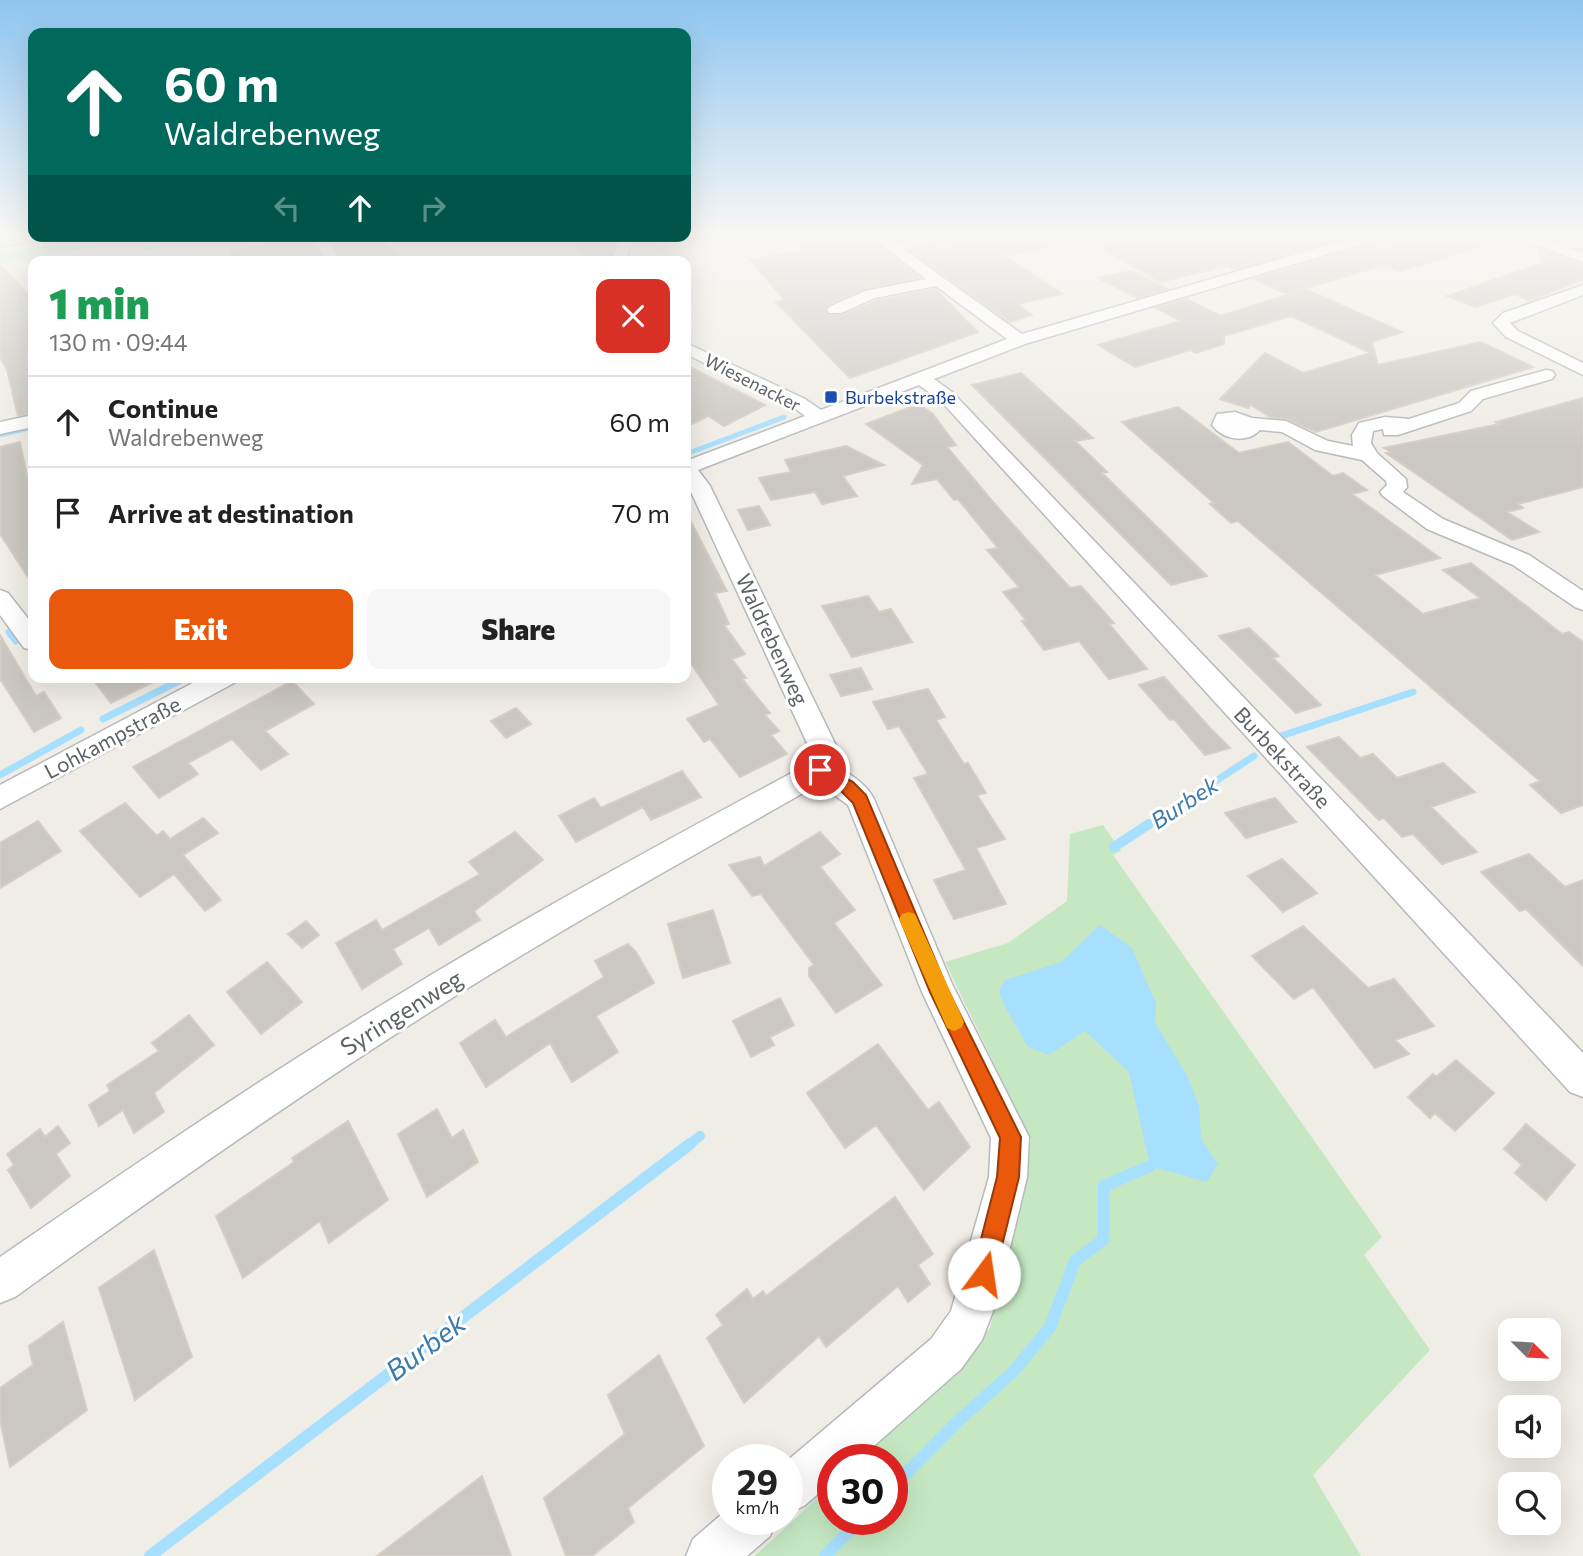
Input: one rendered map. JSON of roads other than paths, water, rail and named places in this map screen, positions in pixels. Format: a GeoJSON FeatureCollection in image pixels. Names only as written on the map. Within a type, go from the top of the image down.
{"type":"FeatureCollection","features":[{"type":"Feature","properties":{"kind":"street"},"geometry":{"type":"LineString","coordinates":[[835,310],[842,305]]}},
{"type":"Feature","properties":{"kind":"street"},"geometry":{"type":"LineString","coordinates":[[972,305],[1019,340]]}},
{"type":"Feature","properties":{"kind":"street"},"geometry":{"type":"LineString","coordinates":[[691,466],[1019,340],[1140,305]]}},
{"type":"Feature","properties":{"kind":"street"},"geometry":{"type":"LineString","coordinates":[[1368,455],[1367,446],[1374,438],[1407,424],[1465,407],[1477,395],[1546,375],[1568,377],[1575,368],[1512,334],[1501,323],[1509,316],[1541,305]]}},
{"type":"Feature","properties":{"kind":"street","name":"Wiesenacker"},"geometry":{"type":"LineString","coordinates":[[691,350],[791,400],[819,417]]}},
{"type":"Feature","properties":{"kind":"street","name":"Burbekstraße"},"geometry":{"type":"LineString","coordinates":[[921,378],[946,396],[1583,1079]]}},
{"type":"Feature","properties":{"kind":"street"},"geometry":{"type":"LineString","coordinates":[[0,404],[1,428],[28,422]]}},
{"type":"Feature","properties":{"kind":"street"},"geometry":{"type":"LineString","coordinates":[[1249,423],[1286,428],[1322,446],[1368,455],[1396,479],[1397,487],[1390,492],[1435,524],[1521,560],[1583,602]]}},
{"type":"Feature","properties":{"kind":"street","name":"Waldrebenweg"},"geometry":{"type":"LineString","coordinates":[[691,474],[700,486],[827,756],[820,770]]}},
{"type":"Feature","properties":{"kind":"street"},"geometry":{"type":"LineString","coordinates":[[0,598],[28,635]]}},
{"type":"Feature","properties":{"kind":"street","name":"Lohkampstraße"},"geometry":{"type":"LineString","coordinates":[[0,798],[214,683]]}},
{"type":"Feature","properties":{"kind":"street"},"geometry":{"type":"LineString","coordinates":[[803,1477],[946,1354],[967,1325],[977,1298],[1008,1177],[1010,1137],[939,992],[860,799],[820,770]]}},
{"type":"Feature","properties":{"kind":"street","name":"Syringenweg"},"geometry":{"type":"LineString","coordinates":[[0,1282],[295,1079],[422,999],[586,901],[820,770]]}},
{"type":"Feature","properties":{"kind":"street"},"geometry":{"type":"LineString","coordinates":[[710,1556],[734,1535]]}},
{"type":"Feature","properties":{"kind":"water"},"geometry":{"type":"Polygon","coordinates":[[[1100,925],[1132,948],[1156,1003],[1155,1023],[1188,1077],[1199,1106],[1201,1139],[1218,1164],[1207,1182],[1150,1166],[1129,1072],[1085,1031],[1049,1055],[1028,1047],[1004,1005],[999,991],[1005,980],[1061,962],[1100,925]]]}},
{"type":"Feature","properties":{"kind":"waterway"},"geometry":{"type":"LineString","coordinates":[[691,452],[784,417]]}},
{"type":"Feature","properties":{"kind":"waterway"},"geometry":{"type":"LineString","coordinates":[[0,435],[28,428]]}},
{"type":"Feature","properties":{"kind":"waterway"},"geometry":{"type":"LineString","coordinates":[[9,632],[16,641]]}},
{"type":"Feature","properties":{"kind":"waterway"},"geometry":{"type":"LineString","coordinates":[[103,719],[175,683]]}},
{"type":"Feature","properties":{"kind":"waterway","name":"Burbek"},"geometry":{"type":"LineString","coordinates":[[1278,737],[1413,692]]}},
{"type":"Feature","properties":{"kind":"waterway"},"geometry":{"type":"LineString","coordinates":[[0,775],[81,730]]}},
{"type":"Feature","properties":{"kind":"waterway","name":"Burbek"},"geometry":{"type":"LineString","coordinates":[[1147,826],[1254,756]]}},
{"type":"Feature","properties":{"kind":"waterway","name":"Burbek"},"geometry":{"type":"LineString","coordinates":[[1114,847],[1149,824]]}},
{"type":"Feature","properties":{"kind":"waterway","name":"Burbek"},"geometry":{"type":"LineString","coordinates":[[687,1146],[700,1136]]}},
{"type":"Feature","properties":{"kind":"waterway","name":"Burbek"},"geometry":{"type":"LineString","coordinates":[[150,1556],[690,1144]]}},
{"type":"Feature","properties":{"kind":"waterway"},"geometry":{"type":"LineString","coordinates":[[908,1472],[957,1422],[1014,1371],[1050,1327],[1075,1261],[1103,1240],[1104,1186],[1150,1166]]}},
{"type":"Feature","properties":{"kind":"waterway"},"geometry":{"type":"LineString","coordinates":[[825,1556],[845,1535]]}},
{"type":"Feature","properties":{"kind":"place","name":"Burbekstraße"},"geometry":{"type":"Point","coordinates":[831,397]}}]}
